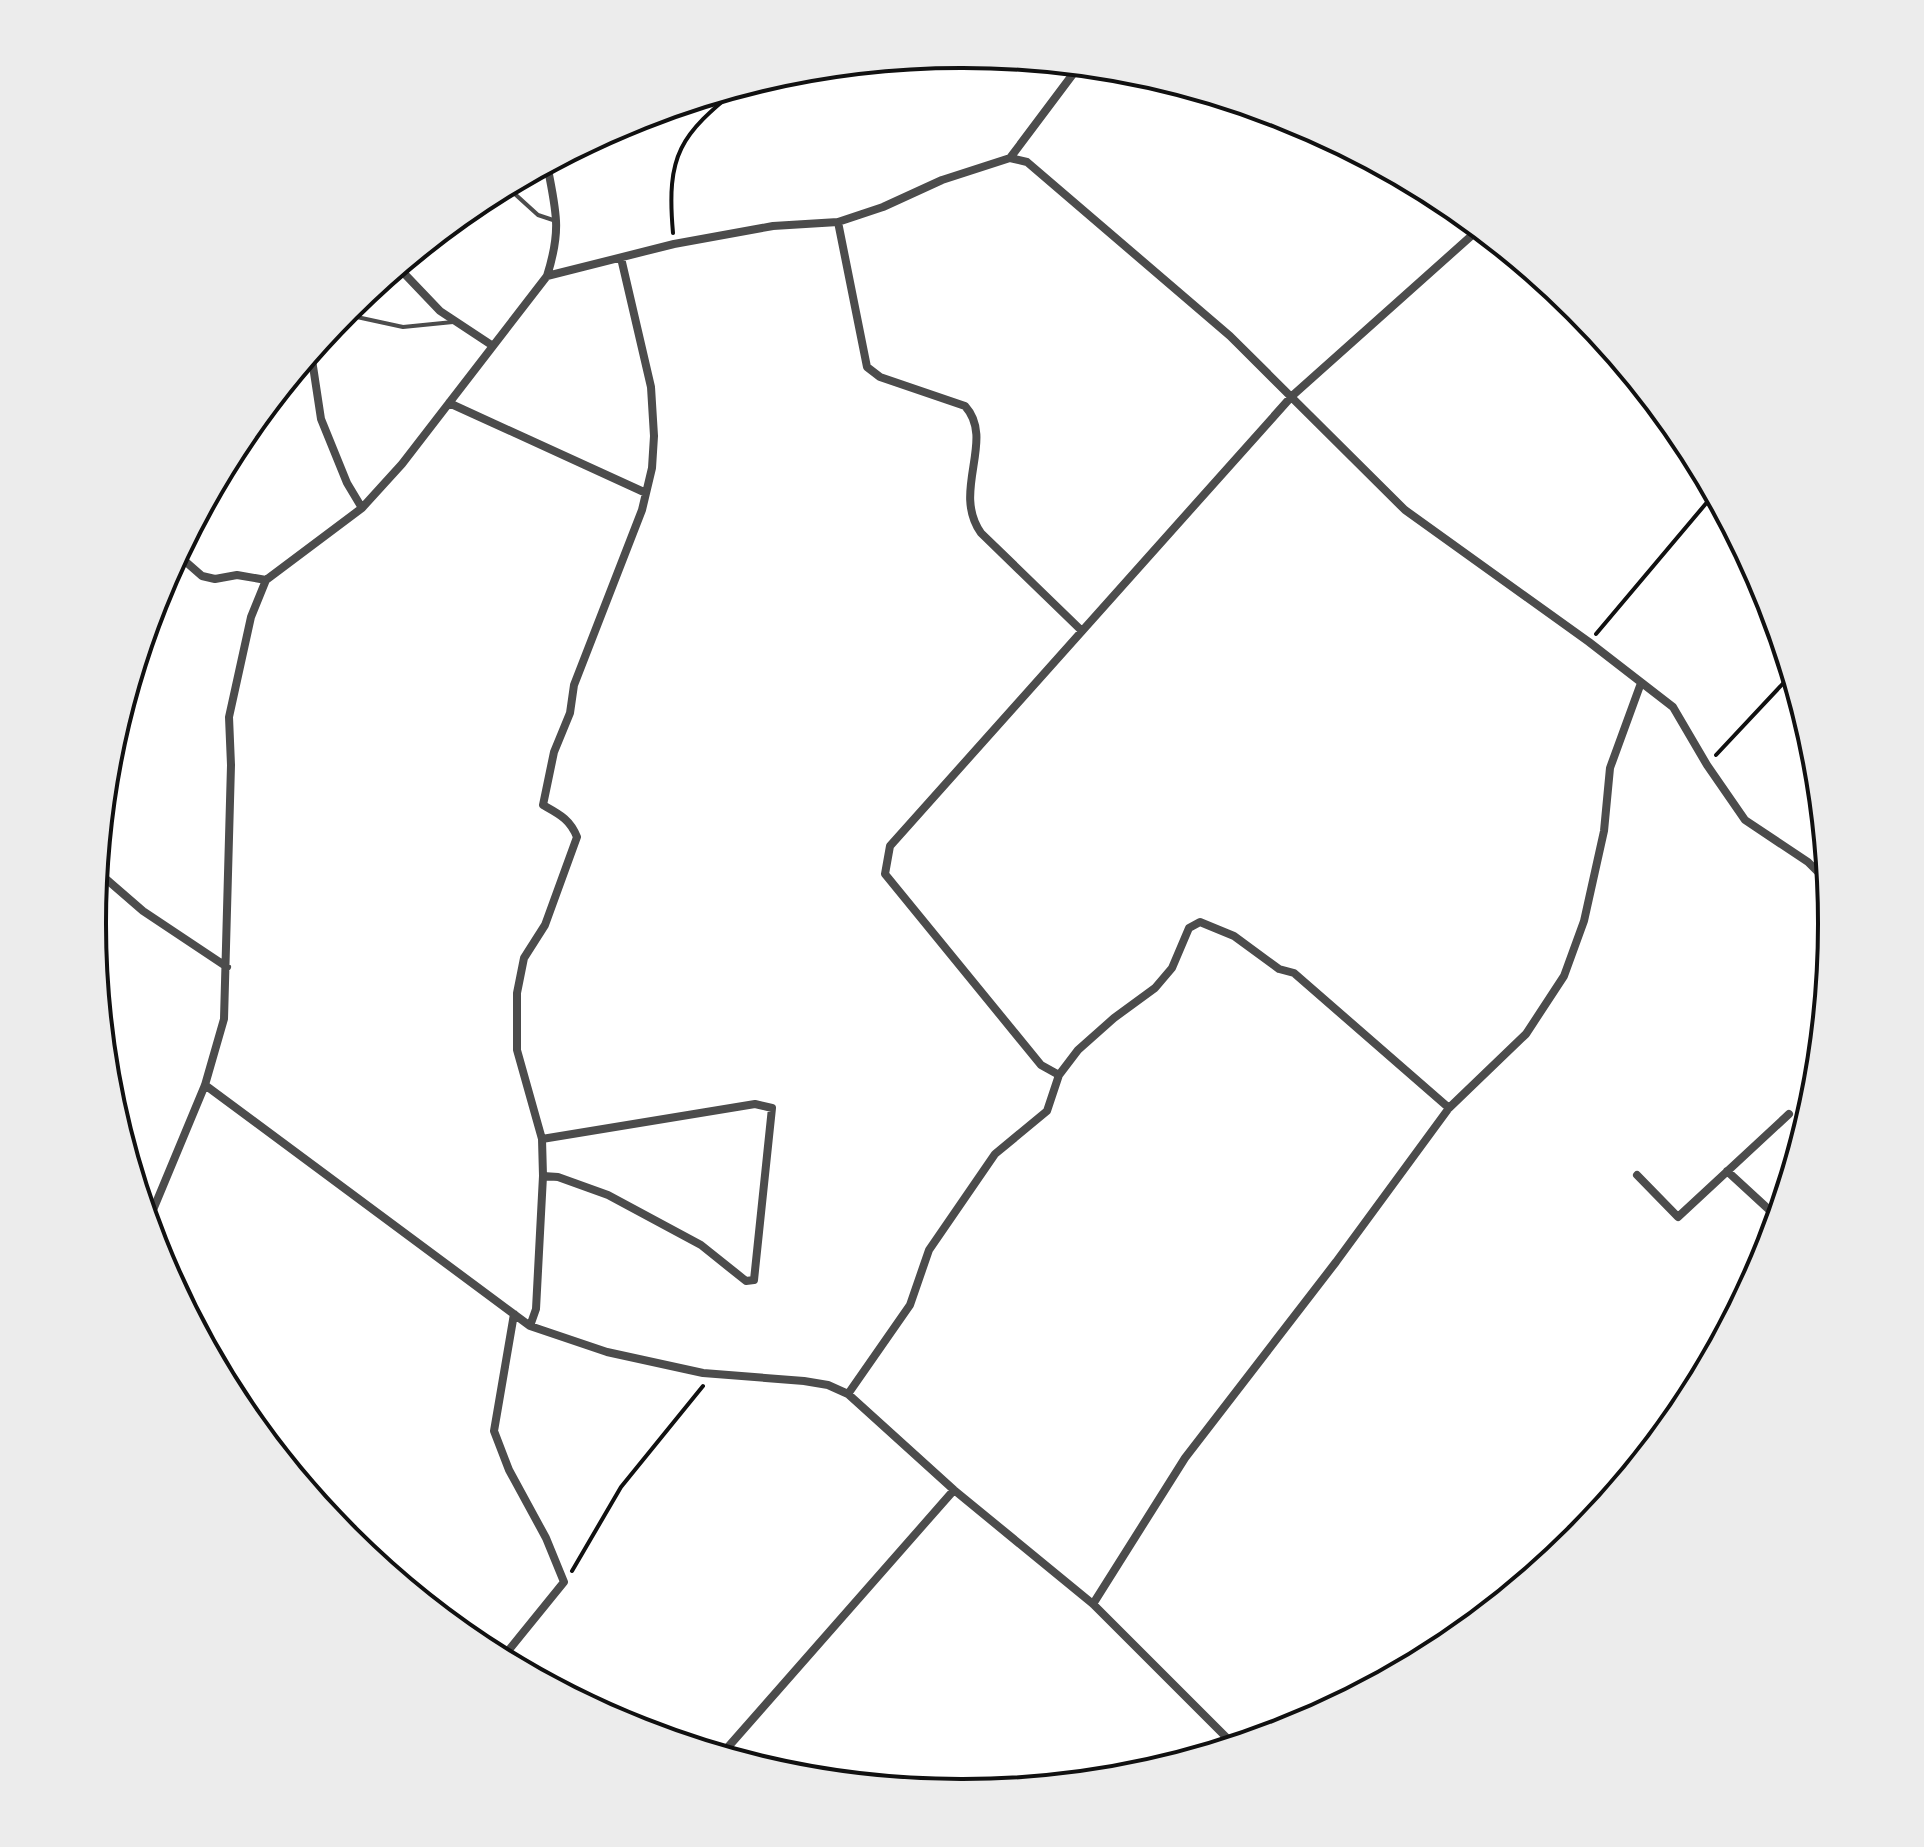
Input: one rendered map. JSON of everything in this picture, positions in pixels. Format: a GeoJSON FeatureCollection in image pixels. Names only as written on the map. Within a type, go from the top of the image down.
{"type":"FeatureCollection","features":[{"type":"Feature","properties":{"kind":"street"},"geometry":{"type":"LineString","coordinates":[[1010,158],[1072,75]]}},
{"type":"Feature","properties":{"kind":"street"},"geometry":{"type":"LineString","coordinates":[[547,276],[674,244],[773,226],[838,222],[883,207],[942,180],[1010,158],[1027,162],[1230,336],[1405,510],[1589,642],[1673,707],[1707,765],[1745,820],[1816,870]]}},
{"type":"Feature","properties":{"kind":"street"},"geometry":{"type":"LineString","coordinates":[[155,1206],[205,1085],[224,1019],[229,717],[251,617],[266,580],[362,508],[402,464],[547,276],[555,249],[558,222],[549,175]]}},
{"type":"Feature","properties":{"kind":"street"},"geometry":{"type":"LineString","coordinates":[[838,222],[867,367],[880,377],[965,406],[973,415],[977,429],[968,506],[972,520],[981,533],[1082,631]]}},
{"type":"Feature","properties":{"kind":"street"},"geometry":{"type":"LineString","coordinates":[[1059,1075],[1041,1065],[885,874],[890,846],[1292,396],[1471,236]]}},
{"type":"Feature","properties":{"kind":"street"},"geometry":{"type":"LineString","coordinates":[[530,1326],[536,1309],[542,1139],[517,1050],[517,993],[524,958],[545,925],[577,837],[572,824],[564,816],[543,805],[554,752],[570,713],[574,685],[642,510],[652,468],[651,387],[621,258]]}},
{"type":"Feature","properties":{"kind":"street"},"geometry":{"type":"LineString","coordinates":[[405,274],[453,322],[493,346]]}},
{"type":"Feature","properties":{"kind":"street"},"geometry":{"type":"LineString","coordinates":[[313,366],[321,419],[347,483],[362,508]]}},
{"type":"Feature","properties":{"kind":"street"},"geometry":{"type":"LineString","coordinates":[[449,403],[646,493]]}},
{"type":"Feature","properties":{"kind":"street"},"geometry":{"type":"LineString","coordinates":[[187,563],[202,576],[215,579],[237,575],[266,580]]}},
{"type":"Feature","properties":{"kind":"street"},"geometry":{"type":"LineString","coordinates":[[1093,1604],[1185,1458],[1336,1262],[1449,1108],[1526,1034],[1564,976],[1584,921],[1604,831],[1610,768],[1641,683]]}},
{"type":"Feature","properties":{"kind":"street"},"geometry":{"type":"LineString","coordinates":[[108,880],[143,911],[227,967]]}},
{"type":"Feature","properties":{"kind":"street"},"geometry":{"type":"LineString","coordinates":[[848,1394],[910,1305],[929,1250],[995,1154],[1047,1111],[1059,1075],[1078,1050],[1155,988],[1172,968],[1189,928],[1200,922],[1234,936],[1279,969],[1294,973],[1449,1108]]}},
{"type":"Feature","properties":{"kind":"street"},"geometry":{"type":"LineString","coordinates":[[205,1085],[530,1326],[607,1352],[712,1374],[828,1385],[848,1394],[954,1490],[1093,1604],[1226,1737]]}},
{"type":"Feature","properties":{"kind":"street"},"geometry":{"type":"LineString","coordinates":[[542,1139],[755,1104],[772,1108],[754,1280],[746,1281],[701,1245],[608,1195],[558,1177],[543,1176]]}},
{"type":"Feature","properties":{"kind":"street"},"geometry":{"type":"LineString","coordinates":[[1637,1175],[1678,1217],[1789,1114]]}},
{"type":"Feature","properties":{"kind":"street"},"geometry":{"type":"LineString","coordinates":[[1727,1171],[1768,1209]]}},
{"type":"Feature","properties":{"kind":"street"},"geometry":{"type":"LineString","coordinates":[[510,1649],[564,1582],[546,1538],[509,1470],[494,1431],[514,1314]]}},
{"type":"Feature","properties":{"kind":"street"},"geometry":{"type":"LineString","coordinates":[[729,1746],[954,1490]]}},
{"type":"Feature","properties":{"kind":"lane"},"geometry":{"type":"LineString","coordinates":[[515,194],[538,215],[558,222]]}},
{"type":"Feature","properties":{"kind":"lane"},"geometry":{"type":"LineString","coordinates":[[359,317],[403,327],[453,322]]}},
{"type":"Feature","properties":{"kind":"path"},"geometry":{"type":"LineString","coordinates":[[674,244],[670,198],[676,155],[688,134],[720,103]]}},
{"type":"Feature","properties":{"kind":"path"},"geometry":{"type":"LineString","coordinates":[[1589,642],[1707,503]]}},
{"type":"Feature","properties":{"kind":"path"},"geometry":{"type":"LineString","coordinates":[[1707,765],[1783,684]]}},
{"type":"Feature","properties":{"kind":"path"},"geometry":{"type":"LineString","coordinates":[[564,1582],[577,1565],[621,1487],[712,1374]]}}]}
